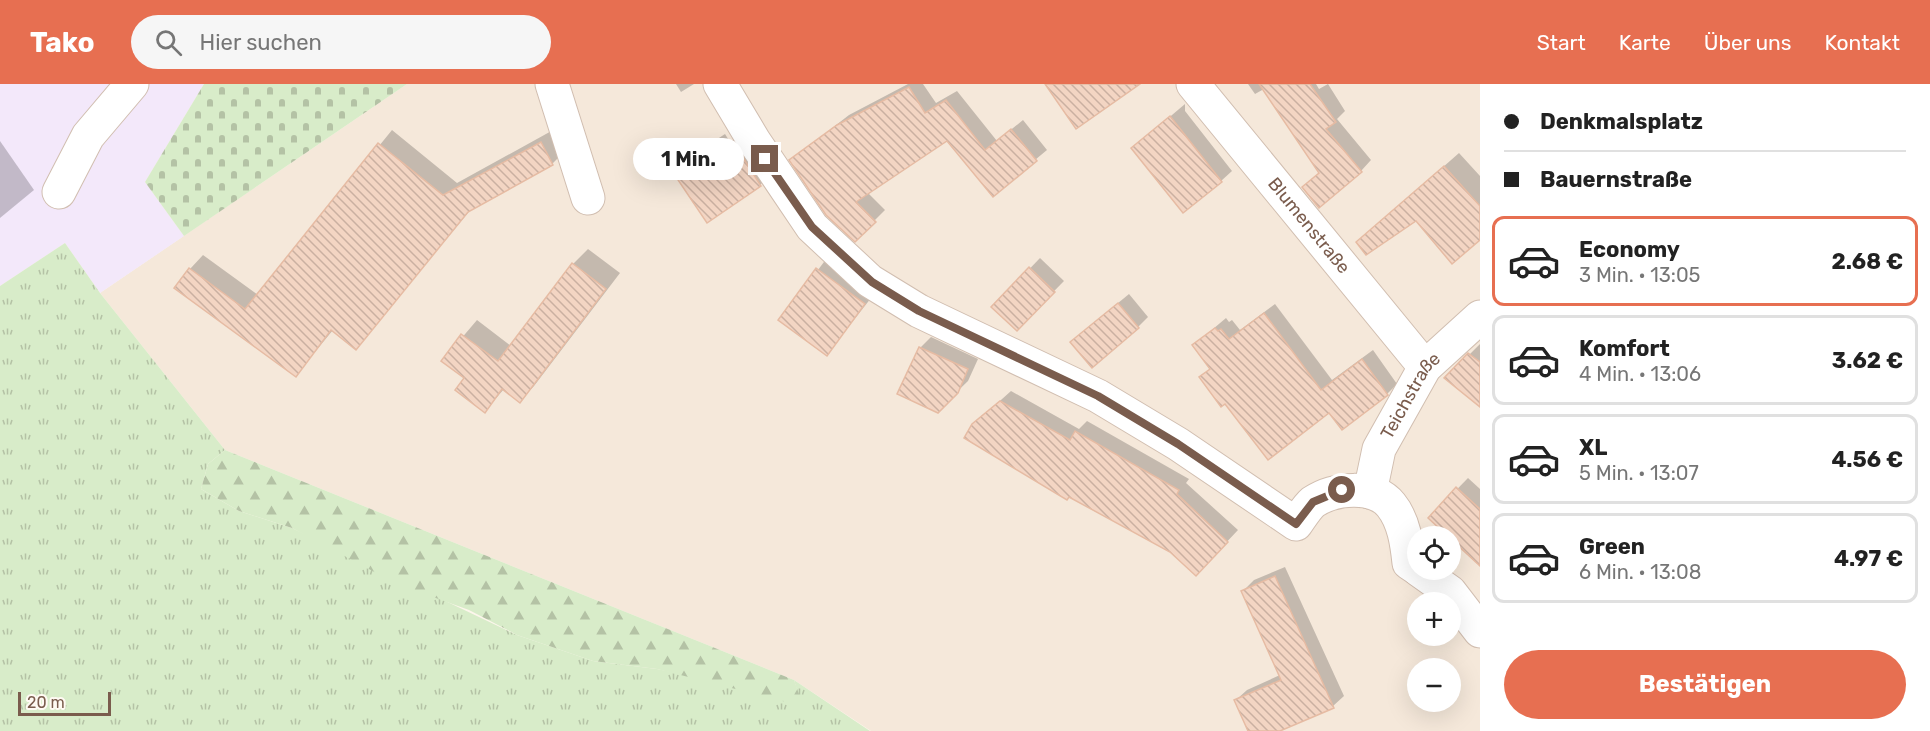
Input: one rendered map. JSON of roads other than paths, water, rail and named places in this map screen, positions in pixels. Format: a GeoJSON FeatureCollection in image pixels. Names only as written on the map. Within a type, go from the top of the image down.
{"type":"FeatureCollection","features":[{"type":"Feature","properties":{"kind":"street"},"geometry":{"type":"LineString","coordinates":[[59,192],[88,136],[132,84]]}},
{"type":"Feature","properties":{"kind":"street"},"geometry":{"type":"LineString","coordinates":[[552,84],[588,198]]}},
{"type":"Feature","properties":{"kind":"street"},"geometry":{"type":"LineString","coordinates":[[720,84],[754,141],[812,227],[872,282],[919,311],[1098,396],[1178,444],[1296,524],[1313,502],[1342,490],[1370,492],[1391,504],[1406,536],[1407,545]]}},
{"type":"Feature","properties":{"kind":"street","name":"Blumenstraße"},"geometry":{"type":"LineString","coordinates":[[1193,84],[1425,368]]}},
{"type":"Feature","properties":{"kind":"street","name":"Teichstraße"},"geometry":{"type":"LineString","coordinates":[[1370,492],[1379,449],[1425,368],[1480,317]]}},
{"type":"Feature","properties":{"kind":"street"},"geometry":{"type":"LineString","coordinates":[[1433,580],[1450,592],[1480,631]]}}]}
